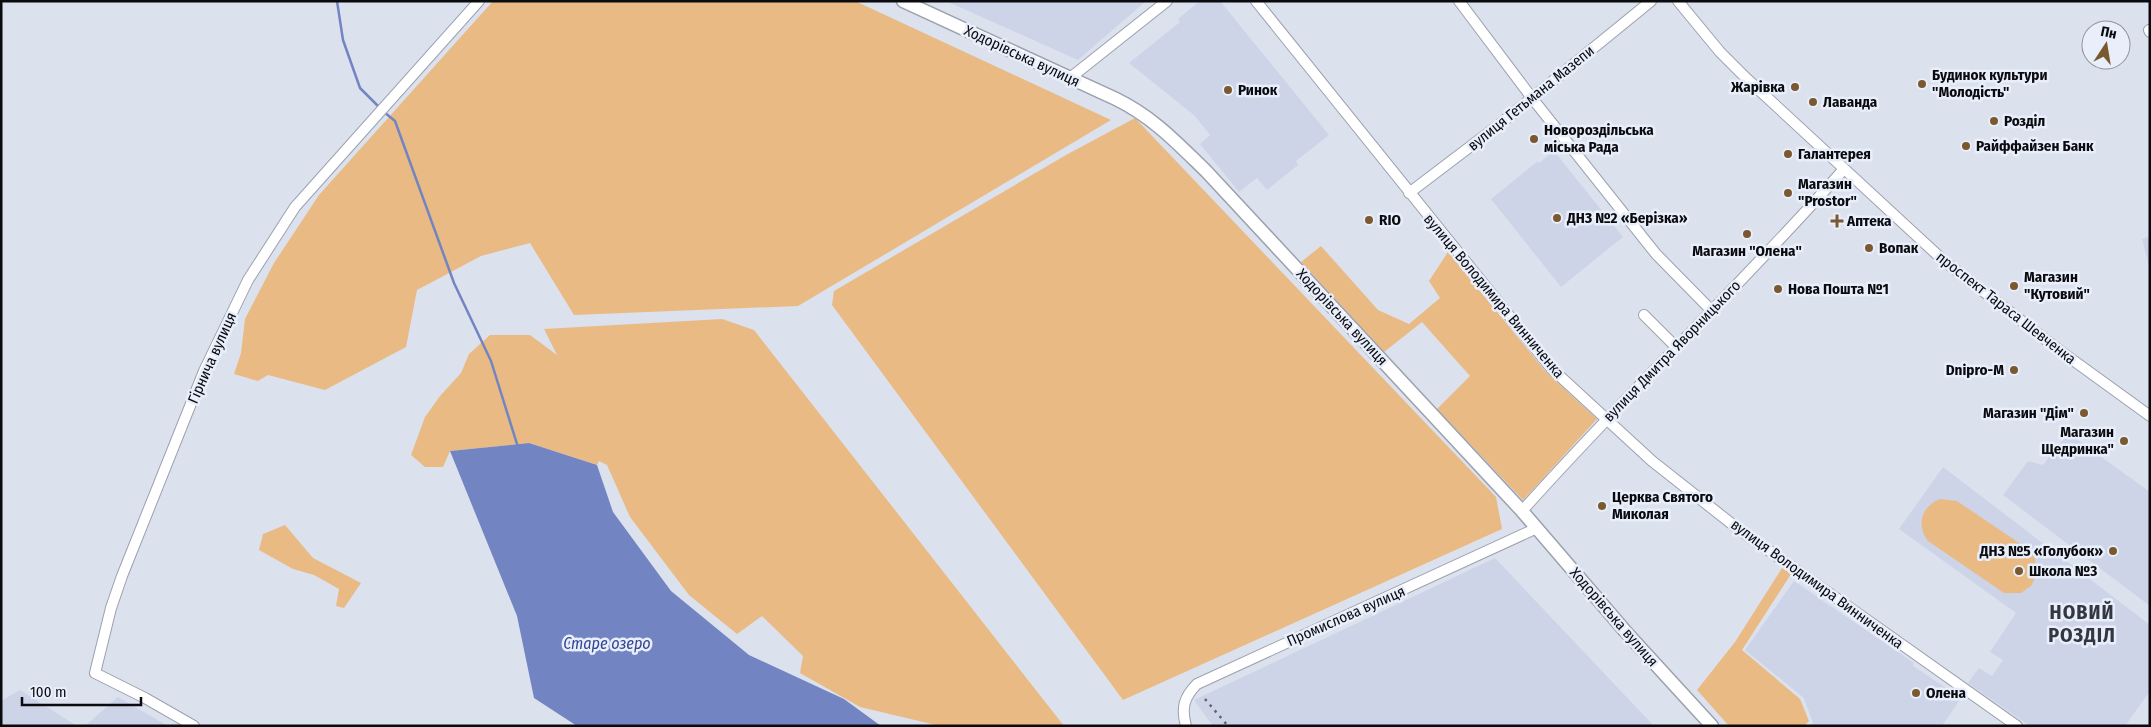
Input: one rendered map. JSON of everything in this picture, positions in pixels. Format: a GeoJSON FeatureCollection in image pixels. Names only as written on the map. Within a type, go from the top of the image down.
{"type":"FeatureCollection","features":[{"type":"Feature","properties":{"kind":"main road","name":"Ходорівська вулиця"},"geometry":{"type":"LineString","coordinates":[[903,1],[1139,110],[1171,137],[1206,171],[1522,511],[1626,631],[1712,726]]}},
{"type":"Feature","properties":{"kind":"street","name":"Гірнича вулиця"},"geometry":{"type":"LineString","coordinates":[[194,726],[145,698],[95,673],[111,608],[204,371],[248,280],[295,207],[479,1]]}},
{"type":"Feature","properties":{"kind":"street"},"geometry":{"type":"LineString","coordinates":[[1070,78],[1167,1]]}},
{"type":"Feature","properties":{"kind":"street","name":"вулиця Володимира Винниченка"},"geometry":{"type":"LineString","coordinates":[[1256,1],[1552,369],[1652,462],[1742,531],[2017,726]]}},
{"type":"Feature","properties":{"kind":"street"},"geometry":{"type":"LineString","coordinates":[[1459,1],[1532,98],[1656,254],[1712,311]]}},
{"type":"Feature","properties":{"kind":"street","name":"вулиця Гетьмана Мазепи"},"geometry":{"type":"LineString","coordinates":[[1409,193],[1532,98],[1651,1]]}},
{"type":"Feature","properties":{"kind":"street","name":"проспект Тараса Шевченка"},"geometry":{"type":"LineString","coordinates":[[1678,1],[1720,52],[1746,78],[1843,170],[1944,261],[2059,350],[2150,416]]}},
{"type":"Feature","properties":{"kind":"street","name":"вулиця Дмитра Яворницького"},"geometry":{"type":"LineString","coordinates":[[1522,511],[1843,170]]}},
{"type":"Feature","properties":{"kind":"street"},"geometry":{"type":"LineString","coordinates":[[1644,314],[1676,347]]}},
{"type":"Feature","properties":{"kind":"street","name":"Промислова вулиця"},"geometry":{"type":"LineString","coordinates":[[1186,726],[1183,705],[1187,694],[1196,684],[1537,528]]}},
{"type":"Feature","properties":{"kind":"shaded area"},"geometry":{"type":"Polygon","coordinates":[[[493,1],[855,1],[1111,120],[798,306],[574,315],[530,243],[481,256],[417,290],[406,347],[325,390],[268,375],[258,381],[234,374],[241,353],[245,319],[274,263],[319,195],[493,1]]]}},
{"type":"Feature","properties":{"kind":"shaded area"},"geometry":{"type":"Polygon","coordinates":[[[946,1],[1146,1],[1078,60],[946,1]]]}},
{"type":"Feature","properties":{"kind":"shaded area","name":"Ринок"},"geometry":{"type":"Polygon","coordinates":[[[1200,1],[1220,1],[1329,135],[1296,161],[1298,165],[1267,190],[1257,178],[1239,192],[1200,144],[1210,135],[1195,116],[1129,63],[1180,22],[1178,19],[1200,1]]]}},
{"type":"Feature","properties":{"kind":"shaded area"},"geometry":{"type":"Polygon","coordinates":[[[1135,118],[1496,497],[1502,529],[1123,700],[832,305],[834,291],[1066,155],[1135,118]]]}},
{"type":"Feature","properties":{"kind":"shaded area","name":"ДНЗ №2 «Берізка»"},"geometry":{"type":"Polygon","coordinates":[[[1554,151],[1623,237],[1561,287],[1491,199],[1538,161],[1539,163],[1554,151]]]}},
{"type":"Feature","properties":{"kind":"shaded area"},"geometry":{"type":"Polygon","coordinates":[[[2150,236],[2150,269],[2142,239],[2150,236]]]}},
{"type":"Feature","properties":{"kind":"shaded area"},"geometry":{"type":"Polygon","coordinates":[[[1321,246],[1378,310],[1409,324],[1440,298],[1429,281],[1448,252],[1547,373],[1597,419],[1523,500],[1437,409],[1470,376],[1422,322],[1384,352],[1301,262],[1321,246]]]}},
{"type":"Feature","properties":{"kind":"shaded area"},"geometry":{"type":"Polygon","coordinates":[[[722,319],[754,330],[1064,726],[940,726],[860,707],[800,673],[803,656],[762,616],[737,634],[689,595],[630,517],[607,465],[599,461],[597,465],[529,443],[450,451],[443,467],[425,467],[411,455],[425,417],[440,396],[461,373],[469,354],[490,335],[530,335],[557,355],[544,329],[722,319]]]}},
{"type":"Feature","properties":{"kind":"shaded area","name":"ДНЗ №5 «Голубок»"},"geometry":{"type":"Polygon","coordinates":[[[2068,433],[2150,492],[2150,606],[2003,495],[2028,461],[2043,465],[2068,433]]]}},
{"type":"Feature","properties":{"kind":"shaded area","name":"Школа №3"},"geometry":{"type":"Polygon","coordinates":[[[1943,467],[2150,625],[2150,691],[2125,726],[2030,726],[1968,683],[1979,668],[1992,676],[2003,660],[1990,652],[2016,613],[1899,529],[1943,467]]]}},
{"type":"Feature","properties":{"kind":"shaded area"},"geometry":{"type":"Polygon","coordinates":[[[1940,499],[1957,501],[2028,549],[2035,559],[2036,576],[2031,586],[2021,593],[2004,593],[1928,541],[1922,529],[1922,517],[1928,506],[1940,499]]]}},
{"type":"Feature","properties":{"kind":"shaded area"},"geometry":{"type":"Polygon","coordinates":[[[285,525],[313,558],[361,583],[344,608],[336,606],[339,589],[314,575],[293,569],[259,550],[263,534],[285,525]]]}},
{"type":"Feature","properties":{"kind":"shaded area"},"geometry":{"type":"Polygon","coordinates":[[[1495,558],[1654,726],[1213,726],[1194,700],[1495,558]]]}},
{"type":"Feature","properties":{"kind":"shaded area"},"geometry":{"type":"Polygon","coordinates":[[[1782,568],[1791,574],[1742,650],[1800,699],[1809,721],[1804,726],[1729,726],[1697,690],[1735,642],[1782,568]]]}},
{"type":"Feature","properties":{"kind":"shaded area"},"geometry":{"type":"Polygon","coordinates":[[[1794,581],[1914,663],[1913,666],[1961,698],[1942,726],[1937,724],[1935,726],[1810,726],[1813,723],[1804,698],[1745,650],[1794,581]]]}},
{"type":"Feature","properties":{"kind":"shaded area"},"geometry":{"type":"Polygon","coordinates":[[[20,690],[77,726],[1,726],[1,701],[20,690]]]}},
{"type":"Feature","properties":{"kind":"shaded area"},"geometry":{"type":"Polygon","coordinates":[[[118,697],[168,726],[85,726],[118,697]]]}},
{"type":"Feature","properties":{"kind":"water","name":"Старе озеро"},"geometry":{"type":"Polygon","coordinates":[[[529,443],[597,465],[613,512],[671,591],[749,655],[844,699],[881,726],[577,726],[534,698],[517,616],[450,451],[529,443]]]}},
{"type":"Feature","properties":{"kind":"waterway"},"geometry":{"type":"LineString","coordinates":[[337,1],[343,40],[360,88],[380,108]]}},
{"type":"Feature","properties":{"kind":"waterway"},"geometry":{"type":"LineString","coordinates":[[384,112],[395,121],[454,283],[491,361],[517,444]]}},
{"type":"Feature","properties":{"kind":"railway"},"geometry":{"type":"LineString","coordinates":[[1205,699],[1228,726]]}},
{"type":"Feature","properties":{"kind":"place","name":"Будинок культури \"Молодість\""},"geometry":{"type":"Point","coordinates":[1922,84]}},
{"type":"Feature","properties":{"kind":"place","name":"Жарівка"},"geometry":{"type":"Point","coordinates":[1795,87]}},
{"type":"Feature","properties":{"kind":"place","name":"Ринок"},"geometry":{"type":"Point","coordinates":[1228,90]}},
{"type":"Feature","properties":{"kind":"place","name":"Лаванда"},"geometry":{"type":"Point","coordinates":[1813,102]}},
{"type":"Feature","properties":{"kind":"place","name":"Розділ"},"geometry":{"type":"Point","coordinates":[1994,121]}},
{"type":"Feature","properties":{"kind":"place","name":"Новороздільська міська Рада"},"geometry":{"type":"Point","coordinates":[1534,139]}},
{"type":"Feature","properties":{"kind":"place","name":"Райффайзен Банк"},"geometry":{"type":"Point","coordinates":[1966,146]}},
{"type":"Feature","properties":{"kind":"place","name":"Галантерея"},"geometry":{"type":"Point","coordinates":[1788,154]}},
{"type":"Feature","properties":{"kind":"place","name":"Магазин \"Prostor\""},"geometry":{"type":"Point","coordinates":[1788,193]}},
{"type":"Feature","properties":{"kind":"place","name":"ДНЗ №2 «Берізка»"},"geometry":{"type":"Point","coordinates":[1557,218]}},
{"type":"Feature","properties":{"kind":"place","name":"RIO"},"geometry":{"type":"Point","coordinates":[1369,220]}},
{"type":"Feature","properties":{"kind":"place","name":"Аптека"},"geometry":{"type":"Point","coordinates":[1837,221]}},
{"type":"Feature","properties":{"kind":"place","name":"Магазин \"Олена\""},"geometry":{"type":"Point","coordinates":[1747,234]}},
{"type":"Feature","properties":{"kind":"place","name":"Вопак"},"geometry":{"type":"Point","coordinates":[1869,248]}},
{"type":"Feature","properties":{"kind":"place","name":"Магазин \"Кутовий\""},"geometry":{"type":"Point","coordinates":[2014,286]}},
{"type":"Feature","properties":{"kind":"place","name":"Нова Пошта №1"},"geometry":{"type":"Point","coordinates":[1778,289]}},
{"type":"Feature","properties":{"kind":"place","name":"Dnipro-M"},"geometry":{"type":"Point","coordinates":[2014,370]}},
{"type":"Feature","properties":{"kind":"place","name":"Магазин \"Дім\""},"geometry":{"type":"Point","coordinates":[2084,413]}},
{"type":"Feature","properties":{"kind":"place","name":"Магазин Щедринка\""},"geometry":{"type":"Point","coordinates":[2124,441]}},
{"type":"Feature","properties":{"kind":"place","name":"Церква Святого Миколая"},"geometry":{"type":"Point","coordinates":[1602,506]}},
{"type":"Feature","properties":{"kind":"place","name":"ДНЗ №5 «Голубок»"},"geometry":{"type":"Point","coordinates":[2113,551]}},
{"type":"Feature","properties":{"kind":"place","name":"Школа №3"},"geometry":{"type":"Point","coordinates":[2019,571]}},
{"type":"Feature","properties":{"kind":"place","name":"Олена"},"geometry":{"type":"Point","coordinates":[1916,693]}},
{"type":"Feature","properties":{"kind":"district","name":"НОВИЙ РОЗДІЛ"},"geometry":{"type":"Point","coordinates":[2082,624]}}]}
